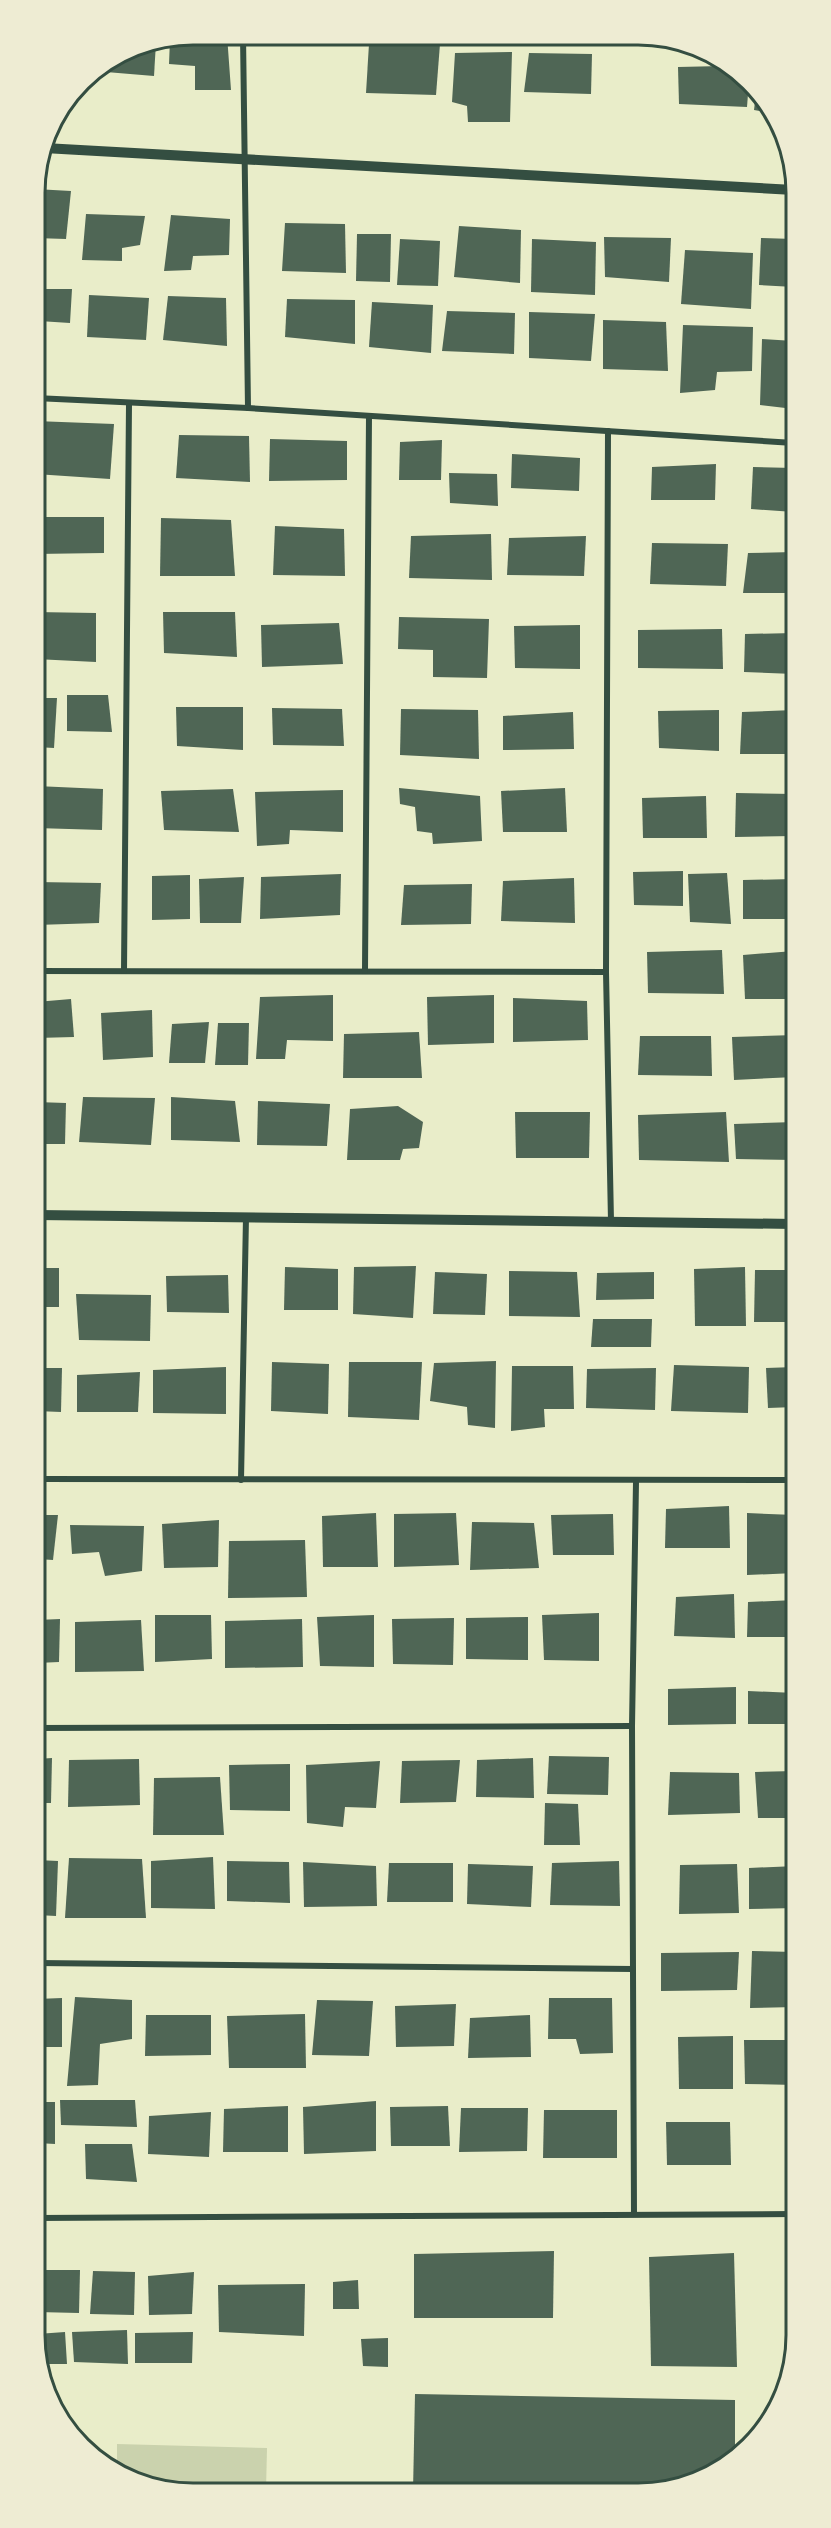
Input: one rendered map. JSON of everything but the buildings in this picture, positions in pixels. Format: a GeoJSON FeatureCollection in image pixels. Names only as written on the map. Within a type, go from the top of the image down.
{"type":"FeatureCollection","features":[{"type":"Feature","properties":{"kind":"street"},"geometry":{"type":"LineString","coordinates":[[243,45],[242,160],[248,408]]}},
{"type":"Feature","properties":{"kind":"street"},"geometry":{"type":"LineString","coordinates":[[52,148],[786,190]]}},
{"type":"Feature","properties":{"kind":"street"},"geometry":{"type":"LineString","coordinates":[[45,399],[248,408],[786,442]]}},
{"type":"Feature","properties":{"kind":"street"},"geometry":{"type":"LineString","coordinates":[[124,971],[129,404]]}},
{"type":"Feature","properties":{"kind":"street"},"geometry":{"type":"LineString","coordinates":[[365,971],[369,416]]}},
{"type":"Feature","properties":{"kind":"street"},"geometry":{"type":"LineString","coordinates":[[608,431],[606,972],[611,1221]]}},
{"type":"Feature","properties":{"kind":"street"},"geometry":{"type":"LineString","coordinates":[[45,971],[606,972]]}},
{"type":"Feature","properties":{"kind":"street"},"geometry":{"type":"LineString","coordinates":[[45,1215],[786,1224]]}},
{"type":"Feature","properties":{"kind":"street"},"geometry":{"type":"LineString","coordinates":[[241,1480],[246,1217]]}},
{"type":"Feature","properties":{"kind":"street"},"geometry":{"type":"LineString","coordinates":[[45,1479],[636,1482],[786,1480]]}},
{"type":"Feature","properties":{"kind":"street"},"geometry":{"type":"LineString","coordinates":[[634,2214],[632,1726],[636,1482]]}},
{"type":"Feature","properties":{"kind":"street"},"geometry":{"type":"LineString","coordinates":[[45,1728],[632,1726]]}},
{"type":"Feature","properties":{"kind":"street"},"geometry":{"type":"LineString","coordinates":[[45,1963],[633,1969]]}},
{"type":"Feature","properties":{"kind":"street"},"geometry":{"type":"LineString","coordinates":[[45,2218],[786,2214]]}},
{"type":"Feature","properties":{"kind":"green space"},"geometry":{"type":"Polygon","coordinates":[[[117,2444],[267,2448],[266,2483],[174,2482],[136,2472],[117,2462],[117,2444]]]}}]}
